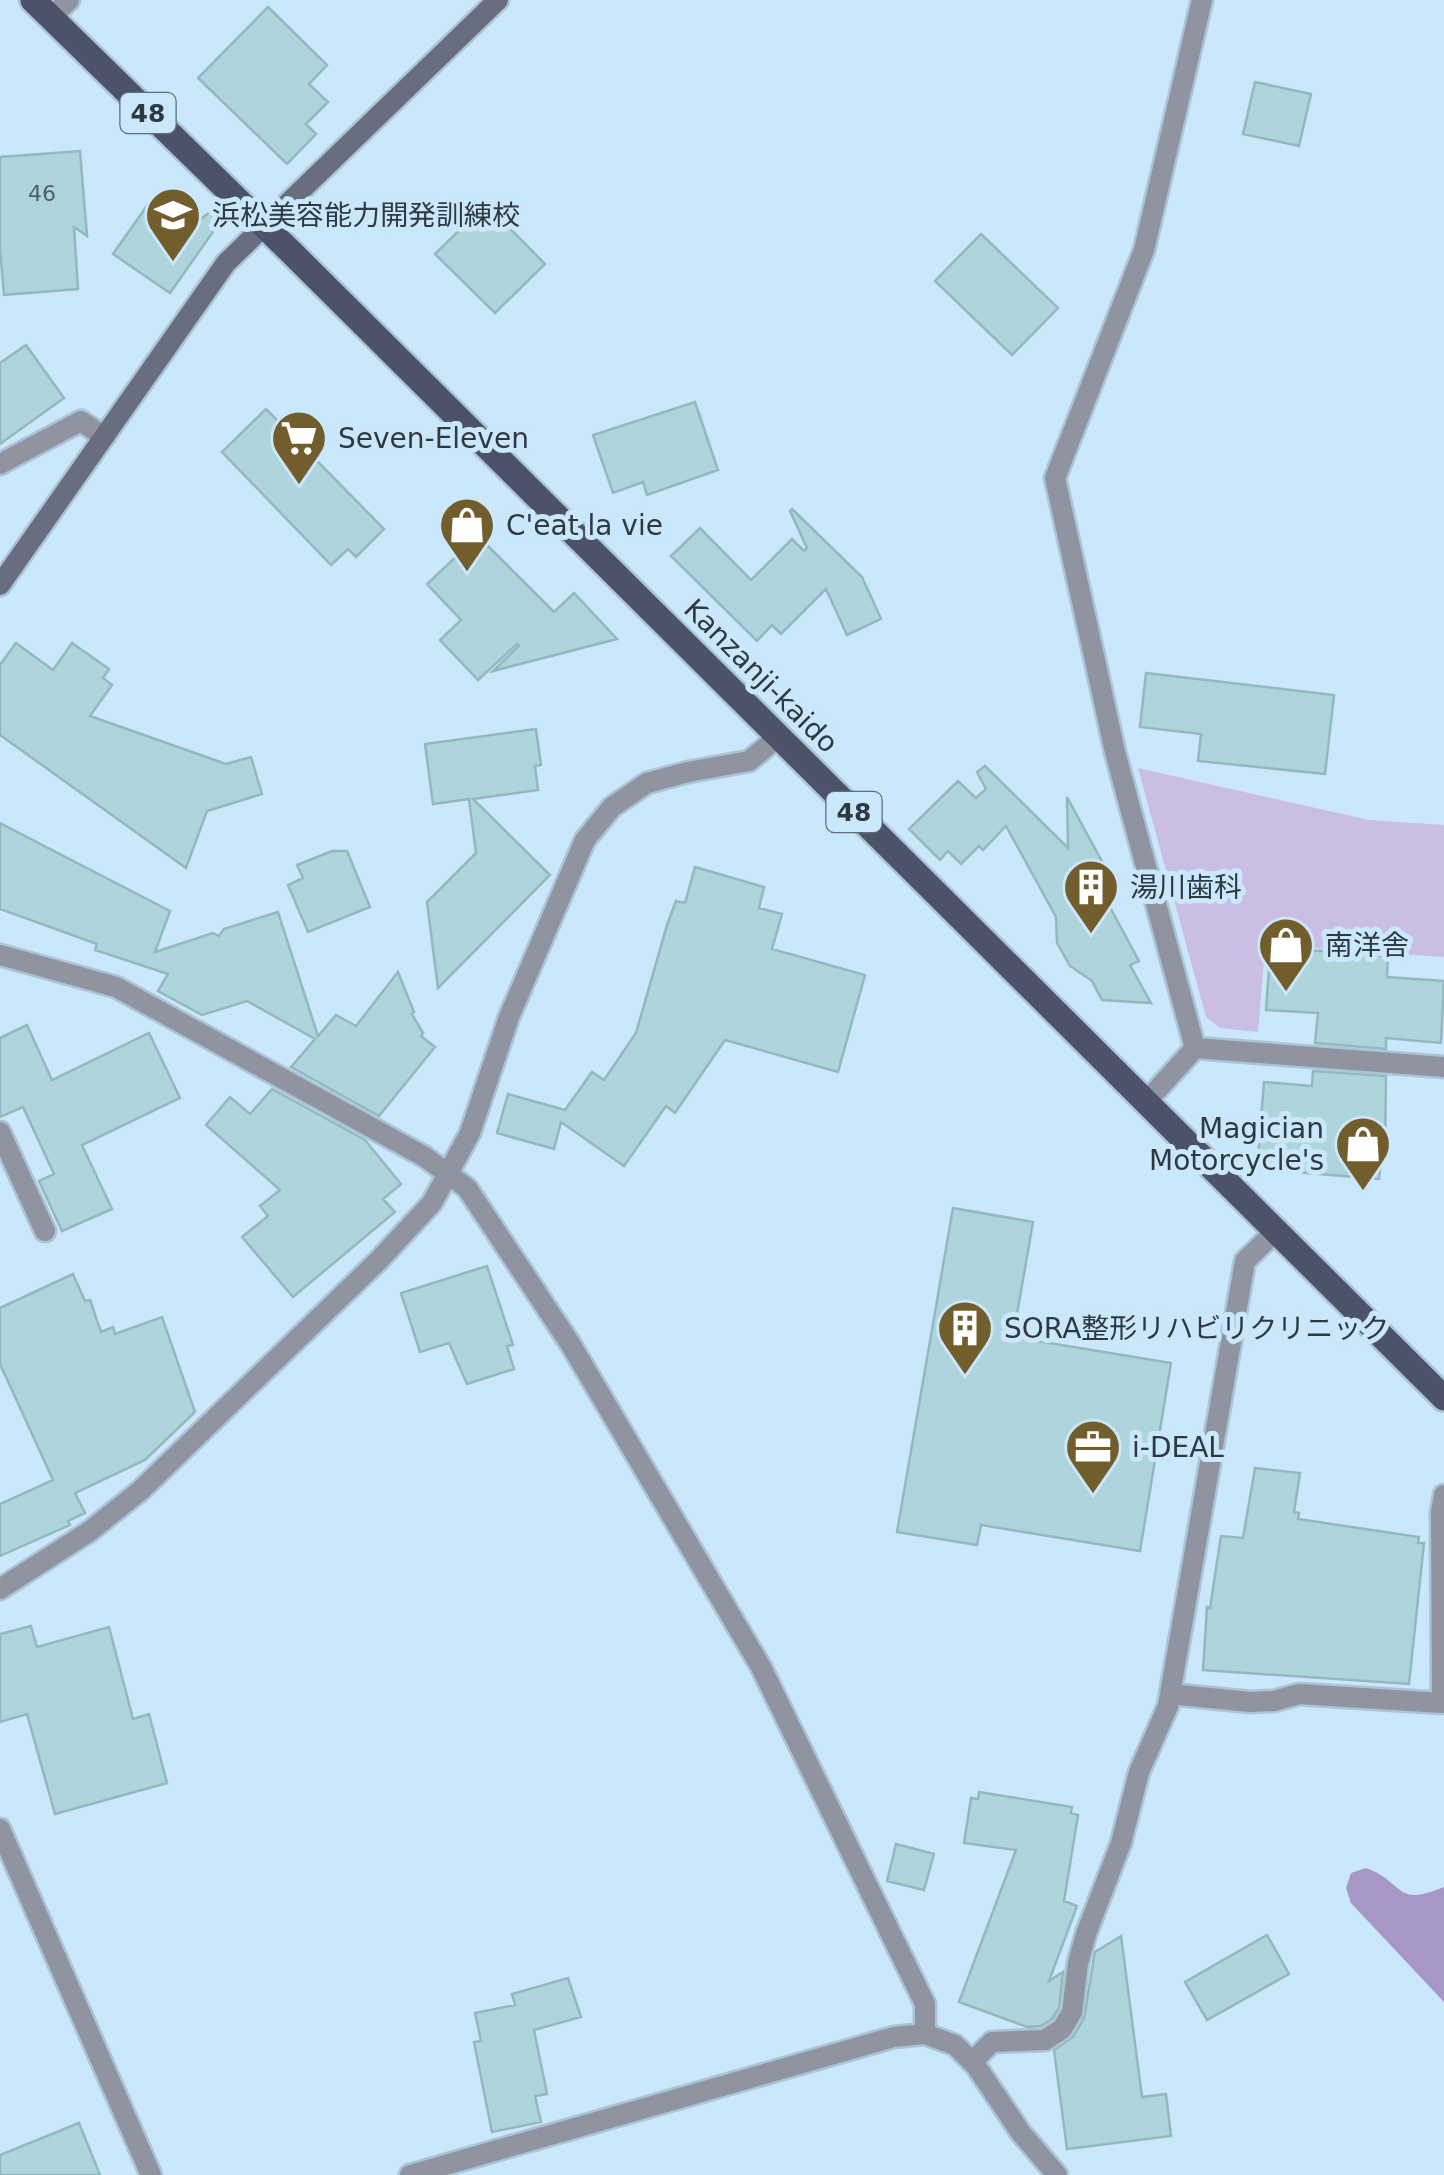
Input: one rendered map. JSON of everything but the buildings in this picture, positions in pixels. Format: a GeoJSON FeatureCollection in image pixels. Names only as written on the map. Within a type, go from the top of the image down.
{"type":"FeatureCollection","features":[{"type":"Feature","properties":{"kind":"main road","name":"Kanzanji-kaido"},"geometry":{"type":"LineString","coordinates":[[51,6],[264,226],[1444,1398]]}},
{"type":"Feature","properties":{"kind":"street"},"geometry":{"type":"LineString","coordinates":[[0,586],[226,263],[498,0]]}},
{"type":"Feature","properties":{"kind":"street"},"geometry":{"type":"LineString","coordinates":[[1195,1048],[1115,752],[1055,478],[1144,250],[1202,0]]}},
{"type":"Feature","properties":{"kind":"street"},"geometry":{"type":"LineString","coordinates":[[0,464],[82,421],[104,437]]}},
{"type":"Feature","properties":{"kind":"street"},"geometry":{"type":"LineString","coordinates":[[0,1590],[90,1531],[141,1490],[407,1233],[450,1175],[470,1134],[509,1017],[585,840],[612,807],[648,783],[749,761],[778,736]]}},
{"type":"Feature","properties":{"kind":"street"},"geometry":{"type":"LineString","coordinates":[[0,955],[116,987],[424,1156],[467,1188],[571,1345],[761,1666],[925,2004],[926,2034]]}},
{"type":"Feature","properties":{"kind":"street"},"geometry":{"type":"LineString","coordinates":[[1195,1048],[1444,1067]]}},
{"type":"Feature","properties":{"kind":"street"},"geometry":{"type":"LineString","coordinates":[[1146,1102],[1195,1048]]}},
{"type":"Feature","properties":{"kind":"street"},"geometry":{"type":"LineString","coordinates":[[0,1132],[45,1231]]}},
{"type":"Feature","properties":{"kind":"street"},"geometry":{"type":"LineString","coordinates":[[972,2062],[992,2042],[1044,2040],[1062,2029],[1072,2012],[1086,1934],[1126,1825],[1139,1772],[1160,1728],[1170,1694],[1245,1261],[1276,1231]]}},
{"type":"Feature","properties":{"kind":"street"},"geometry":{"type":"LineString","coordinates":[[1170,1694],[1250,1702],[1299,1694],[1442,1703],[1444,1495]]}},
{"type":"Feature","properties":{"kind":"street"},"geometry":{"type":"LineString","coordinates":[[0,1829],[151,2175]]}},
{"type":"Feature","properties":{"kind":"street"},"geometry":{"type":"LineString","coordinates":[[410,2175],[894,2037],[926,2034],[954,2045],[972,2062],[1020,2132],[1057,2175]]}},
{"type":"Feature","properties":{"kind":"shaded area"},"geometry":{"type":"Polygon","coordinates":[[[1138,768],[1369,820],[1444,825],[1444,957],[1313,948],[1312,940],[1266,937],[1258,1032],[1220,1028],[1206,1017],[1138,768]]]}},
{"type":"Feature","properties":{"kind":"shaded area"},"geometry":{"type":"Polygon","coordinates":[[[1366,1868],[1408,1894],[1444,1887],[1444,2002],[1351,1903],[1346,1888],[1351,1873],[1366,1868]]]}},
{"type":"Feature","properties":{"kind":"place","name":"浜松美容能力開発訓練校"},"geometry":{"type":"Point","coordinates":[173,264]}},
{"type":"Feature","properties":{"kind":"place","name":"Seven-Eleven"},"geometry":{"type":"Point","coordinates":[299,487]}},
{"type":"Feature","properties":{"kind":"place","name":"C'eat la vie"},"geometry":{"type":"Point","coordinates":[467,574]}},
{"type":"Feature","properties":{"kind":"place","name":"湯川歯科"},"geometry":{"type":"Point","coordinates":[1091,936]}},
{"type":"Feature","properties":{"kind":"place","name":"南洋舎"},"geometry":{"type":"Point","coordinates":[1286,994]}},
{"type":"Feature","properties":{"kind":"place","name":"Magician Motorcycle's"},"geometry":{"type":"Point","coordinates":[1363,1193]}},
{"type":"Feature","properties":{"kind":"place","name":"SORA整形リハビリクリニック"},"geometry":{"type":"Point","coordinates":[965,1377]}},
{"type":"Feature","properties":{"kind":"place","name":"i-DEAL"},"geometry":{"type":"Point","coordinates":[1093,1496]}}]}
